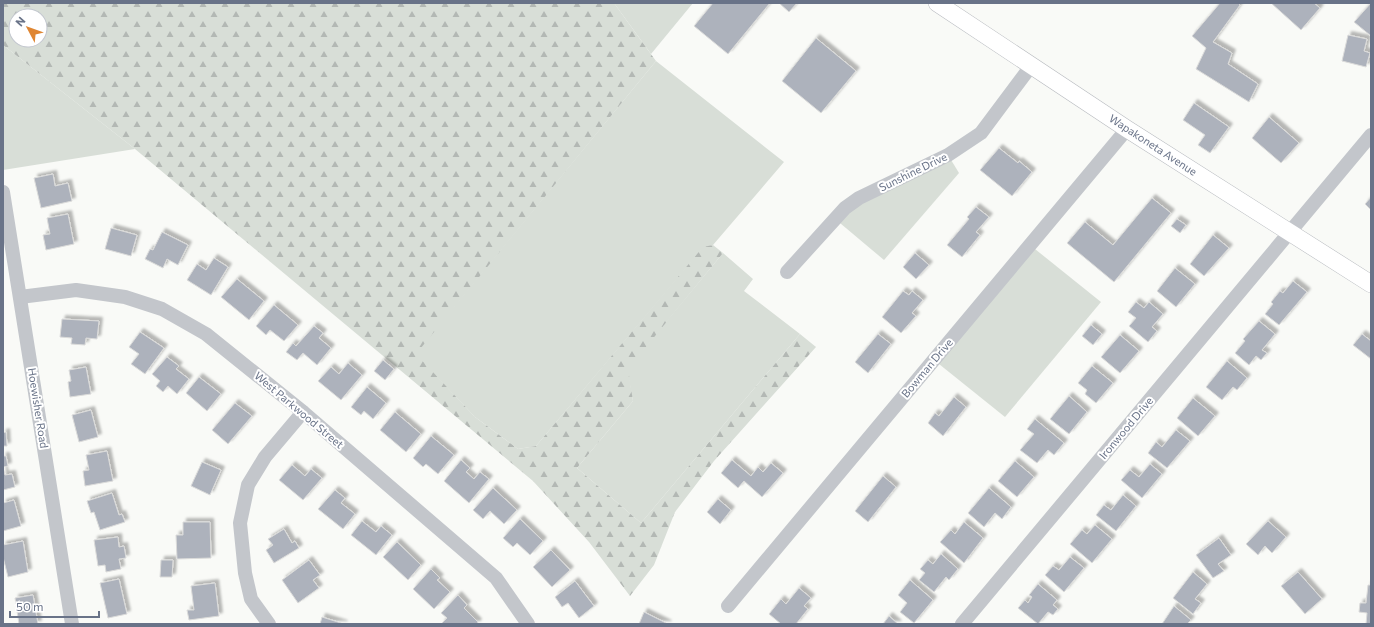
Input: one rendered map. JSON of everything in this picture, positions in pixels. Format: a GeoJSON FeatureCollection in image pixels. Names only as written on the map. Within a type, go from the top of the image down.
{"type":"FeatureCollection","features":[{"type":"Feature","properties":{"kind":"main road","name":"Wapakoneta Avenue"},"geometry":{"type":"LineString","coordinates":[[936,3],[1127,130],[1371,284]]}},
{"type":"Feature","properties":{"kind":"street","name":"Sunshine Drive"},"geometry":{"type":"LineString","coordinates":[[787,272],[845,208],[859,198],[948,156],[981,133],[1031,66]]}},
{"type":"Feature","properties":{"kind":"street","name":"Bowman Drive"},"geometry":{"type":"LineString","coordinates":[[728,606],[1127,130]]}},
{"type":"Feature","properties":{"kind":"street","name":"Ironwood Drive"},"geometry":{"type":"LineString","coordinates":[[962,624],[1371,135]]}},
{"type":"Feature","properties":{"kind":"street","name":"Hoewisher Road"},"geometry":{"type":"LineString","coordinates":[[3,192],[72,624]]}},
{"type":"Feature","properties":{"kind":"street","name":"West Parkwood Street"},"geometry":{"type":"LineString","coordinates":[[20,297],[76,290],[124,298],[162,308],[206,334],[303,412],[496,578],[528,624]]}},
{"type":"Feature","properties":{"kind":"street"},"geometry":{"type":"LineString","coordinates":[[269,624],[251,599],[245,573],[240,523],[248,485],[265,458],[303,412]]}},
{"type":"Feature","properties":{"kind":"green space"},"geometry":{"type":"Polygon","coordinates":[[[3,3],[614,3],[656,61],[416,354],[475,417],[518,449],[536,446],[703,247],[713,245],[723,253],[628,369],[633,401],[577,468],[641,523],[800,334],[816,347],[714,461],[675,512],[654,565],[630,596],[589,542],[533,481],[135,149],[3,45],[3,3]]]}},
{"type":"Feature","properties":{"kind":"green space"},"geometry":{"type":"Polygon","coordinates":[[[614,3],[693,3],[651,54],[614,3]]]}},
{"type":"Feature","properties":{"kind":"green space"},"geometry":{"type":"Polygon","coordinates":[[[3,45],[135,149],[3,170],[3,45]]]}},
{"type":"Feature","properties":{"kind":"green space"},"geometry":{"type":"Polygon","coordinates":[[[656,61],[784,162],[713,245],[703,248],[536,446],[518,449],[475,417],[415,354],[656,61]]]}},
{"type":"Feature","properties":{"kind":"green space"},"geometry":{"type":"Polygon","coordinates":[[[948,155],[959,173],[884,260],[834,218],[948,155]]]}},
{"type":"Feature","properties":{"kind":"green space"},"geometry":{"type":"Polygon","coordinates":[[[1030,245],[1101,302],[1005,417],[934,360],[1030,245]]]}},
{"type":"Feature","properties":{"kind":"green space"},"geometry":{"type":"Polygon","coordinates":[[[723,253],[753,279],[744,291],[800,334],[641,523],[577,468],[633,401],[627,369],[723,253]]]}},
{"type":"Feature","properties":{"kind":"building"},"geometry":{"type":"Polygon","coordinates":[[[713,3],[770,3],[728,54],[694,26],[713,3]]]}},
{"type":"Feature","properties":{"kind":"building"},"geometry":{"type":"Polygon","coordinates":[[[779,3],[797,3],[789,12],[779,3]]]}},
{"type":"Feature","properties":{"kind":"building"},"geometry":{"type":"Polygon","coordinates":[[[1220,3],[1238,3],[1240,5],[1213,42],[1232,53],[1228,64],[1258,84],[1249,102],[1196,69],[1206,48],[1192,36],[1220,3]]]}},
{"type":"Feature","properties":{"kind":"building"},"geometry":{"type":"Polygon","coordinates":[[[1271,3],[1314,3],[1320,8],[1301,30],[1271,3]]]}},
{"type":"Feature","properties":{"kind":"building"},"geometry":{"type":"Polygon","coordinates":[[[1371,3],[1371,36],[1354,22],[1371,3]]]}},
{"type":"Feature","properties":{"kind":"building"},"geometry":{"type":"Polygon","coordinates":[[[1348,35],[1367,39],[1364,51],[1370,53],[1366,67],[1342,61],[1348,35]]]}},
{"type":"Feature","properties":{"kind":"building"},"geometry":{"type":"Polygon","coordinates":[[[816,38],[856,71],[821,113],[782,81],[816,38]]]}},
{"type":"Feature","properties":{"kind":"building"},"geometry":{"type":"Polygon","coordinates":[[[1194,103],[1229,127],[1210,153],[1198,145],[1205,135],[1183,120],[1194,103]]]}},
{"type":"Feature","properties":{"kind":"building"},"geometry":{"type":"Polygon","coordinates":[[[1269,117],[1299,143],[1281,163],[1252,138],[1269,117]]]}},
{"type":"Feature","properties":{"kind":"building"},"geometry":{"type":"Polygon","coordinates":[[[999,148],[1018,163],[1019,161],[1032,172],[1012,196],[980,170],[999,148]]]}},
{"type":"Feature","properties":{"kind":"building"},"geometry":{"type":"Polygon","coordinates":[[[53,174],[55,186],[68,183],[72,201],[41,208],[34,178],[53,174]]]}},
{"type":"Feature","properties":{"kind":"building"},"geometry":{"type":"Polygon","coordinates":[[[1371,197],[1371,210],[1365,204],[1371,197]]]}},
{"type":"Feature","properties":{"kind":"building"},"geometry":{"type":"Polygon","coordinates":[[[1152,198],[1171,213],[1114,282],[1067,243],[1085,222],[1113,245],[1152,198]]]}},
{"type":"Feature","properties":{"kind":"building"},"geometry":{"type":"Polygon","coordinates":[[[976,207],[989,217],[976,232],[980,235],[962,257],[947,245],[969,219],[967,217],[976,207]]]}},
{"type":"Feature","properties":{"kind":"building"},"geometry":{"type":"Polygon","coordinates":[[[68,214],[74,244],[46,250],[43,235],[50,234],[47,218],[68,214]]]}},
{"type":"Feature","properties":{"kind":"building"},"geometry":{"type":"Polygon","coordinates":[[[1177,219],[1186,225],[1180,233],[1171,226],[1177,219]]]}},
{"type":"Feature","properties":{"kind":"building"},"geometry":{"type":"Polygon","coordinates":[[[111,228],[137,235],[131,256],[105,249],[111,228]]]}},
{"type":"Feature","properties":{"kind":"building"},"geometry":{"type":"Polygon","coordinates":[[[162,232],[188,245],[178,265],[167,259],[163,268],[145,259],[150,249],[153,250],[162,232]]]}},
{"type":"Feature","properties":{"kind":"building"},"geometry":{"type":"Polygon","coordinates":[[[1213,235],[1229,248],[1204,276],[1190,264],[1213,235]]]}},
{"type":"Feature","properties":{"kind":"building"},"geometry":{"type":"Polygon","coordinates":[[[915,253],[929,265],[916,279],[903,267],[915,253]]]}},
{"type":"Feature","properties":{"kind":"building"},"geometry":{"type":"Polygon","coordinates":[[[214,258],[228,267],[211,295],[187,280],[197,264],[206,270],[214,258]]]}},
{"type":"Feature","properties":{"kind":"building"},"geometry":{"type":"Polygon","coordinates":[[[1175,268],[1195,284],[1176,307],[1157,291],[1175,268]]]}},
{"type":"Feature","properties":{"kind":"building"},"geometry":{"type":"Polygon","coordinates":[[[237,279],[264,301],[249,320],[221,297],[237,279]]]}},
{"type":"Feature","properties":{"kind":"building"},"geometry":{"type":"Polygon","coordinates":[[[1293,281],[1307,292],[1279,325],[1265,314],[1273,304],[1271,302],[1280,291],[1283,293],[1293,281]]]}},
{"type":"Feature","properties":{"kind":"building"},"geometry":{"type":"Polygon","coordinates":[[[903,291],[909,295],[912,291],[923,300],[912,313],[916,316],[901,333],[882,317],[903,291]]]}},
{"type":"Feature","properties":{"kind":"building"},"geometry":{"type":"Polygon","coordinates":[[[1136,302],[1144,308],[1149,302],[1163,314],[1152,327],[1157,331],[1148,342],[1129,326],[1136,318],[1128,312],[1136,302]]]}},
{"type":"Feature","properties":{"kind":"building"},"geometry":{"type":"Polygon","coordinates":[[[274,305],[298,325],[284,341],[270,330],[266,335],[256,326],[274,305]]]}},
{"type":"Feature","properties":{"kind":"building"},"geometry":{"type":"Polygon","coordinates":[[[62,319],[99,321],[97,339],[86,338],[85,345],[71,344],[72,338],[60,337],[62,319]]]}},
{"type":"Feature","properties":{"kind":"building"},"geometry":{"type":"Polygon","coordinates":[[[1259,321],[1275,334],[1262,350],[1267,353],[1261,360],[1256,356],[1249,365],[1235,353],[1245,341],[1243,339],[1259,321]]]}},
{"type":"Feature","properties":{"kind":"building"},"geometry":{"type":"Polygon","coordinates":[[[1091,325],[1102,334],[1093,345],[1082,336],[1091,325]]]}},
{"type":"Feature","properties":{"kind":"building"},"geometry":{"type":"Polygon","coordinates":[[[314,326],[323,333],[319,338],[331,348],[317,365],[303,353],[297,360],[286,352],[293,343],[296,346],[314,326]]]}},
{"type":"Feature","properties":{"kind":"building"},"geometry":{"type":"Polygon","coordinates":[[[140,332],[164,348],[145,374],[131,364],[139,354],[129,347],[140,332]]]}},
{"type":"Feature","properties":{"kind":"building"},"geometry":{"type":"Polygon","coordinates":[[[878,334],[891,344],[868,373],[855,362],[878,334]]]}},
{"type":"Feature","properties":{"kind":"building"},"geometry":{"type":"Polygon","coordinates":[[[1362,334],[1371,341],[1371,359],[1353,345],[1362,334]]]}},
{"type":"Feature","properties":{"kind":"building"},"geometry":{"type":"Polygon","coordinates":[[[1120,335],[1139,351],[1120,373],[1101,357],[1120,335]]]}},
{"type":"Feature","properties":{"kind":"building"},"geometry":{"type":"Polygon","coordinates":[[[167,357],[179,366],[176,369],[189,379],[177,394],[168,386],[163,392],[156,386],[160,381],[152,374],[167,357]]]}},
{"type":"Feature","properties":{"kind":"building"},"geometry":{"type":"Polygon","coordinates":[[[383,360],[394,369],[385,380],[374,371],[383,360]]]}},
{"type":"Feature","properties":{"kind":"building"},"geometry":{"type":"Polygon","coordinates":[[[1227,361],[1247,378],[1237,390],[1233,387],[1222,400],[1206,387],[1227,361]]]}},
{"type":"Feature","properties":{"kind":"building"},"geometry":{"type":"Polygon","coordinates":[[[348,363],[362,375],[341,400],[318,381],[331,367],[339,374],[348,363]]]}},
{"type":"Feature","properties":{"kind":"building"},"geometry":{"type":"Polygon","coordinates":[[[1092,366],[1113,383],[1096,403],[1085,394],[1087,390],[1078,383],[1092,366]]]}},
{"type":"Feature","properties":{"kind":"building"},"geometry":{"type":"Polygon","coordinates":[[[86,367],[91,394],[70,397],[68,382],[71,381],[69,370],[86,367]]]}},
{"type":"Feature","properties":{"kind":"building"},"geometry":{"type":"Polygon","coordinates":[[[199,377],[221,394],[207,411],[186,393],[199,377]]]}},
{"type":"Feature","properties":{"kind":"building"},"geometry":{"type":"Polygon","coordinates":[[[367,387],[386,403],[373,419],[364,411],[361,415],[351,407],[367,387]]]}},
{"type":"Feature","properties":{"kind":"building"},"geometry":{"type":"Polygon","coordinates":[[[1069,396],[1087,412],[1069,434],[1050,419],[1069,396]]]}},
{"type":"Feature","properties":{"kind":"building"},"geometry":{"type":"Polygon","coordinates":[[[954,397],[966,407],[943,436],[928,423],[935,413],[939,416],[954,397]]]}},
{"type":"Feature","properties":{"kind":"building"},"geometry":{"type":"Polygon","coordinates":[[[1193,398],[1215,416],[1198,436],[1177,418],[1193,398]]]}},
{"type":"Feature","properties":{"kind":"building"},"geometry":{"type":"Polygon","coordinates":[[[235,403],[252,416],[228,444],[212,430],[235,403]]]}},
{"type":"Feature","properties":{"kind":"building"},"geometry":{"type":"Polygon","coordinates":[[[91,410],[98,437],[79,442],[72,415],[91,410]]]}},
{"type":"Feature","properties":{"kind":"building"},"geometry":{"type":"Polygon","coordinates":[[[395,412],[421,434],[406,452],[380,430],[395,412]]]}},
{"type":"Feature","properties":{"kind":"building"},"geometry":{"type":"Polygon","coordinates":[[[1035,419],[1064,443],[1054,455],[1048,450],[1037,463],[1020,450],[1034,434],[1027,429],[1035,419]]]}},
{"type":"Feature","properties":{"kind":"building"},"geometry":{"type":"Polygon","coordinates":[[[1176,430],[1190,441],[1167,468],[1148,453],[1156,442],[1162,447],[1176,430]]]}},
{"type":"Feature","properties":{"kind":"building"},"geometry":{"type":"Polygon","coordinates":[[[6,432],[7,446],[3,446],[3,433],[6,432]]]}},
{"type":"Feature","properties":{"kind":"building"},"geometry":{"type":"Polygon","coordinates":[[[431,436],[454,455],[438,474],[426,464],[423,467],[413,458],[431,436]]]}},
{"type":"Feature","properties":{"kind":"building"},"geometry":{"type":"Polygon","coordinates":[[[107,451],[113,481],[85,486],[83,471],[89,470],[86,455],[107,451]]]}},
{"type":"Feature","properties":{"kind":"building"},"geometry":{"type":"Polygon","coordinates":[[[3,456],[6,456],[8,466],[3,467],[3,456]]]}},
{"type":"Feature","properties":{"kind":"building"},"geometry":{"type":"Polygon","coordinates":[[[461,460],[470,468],[466,472],[474,479],[480,472],[489,479],[469,503],[444,481],[461,460]]]}},
{"type":"Feature","properties":{"kind":"building"},"geometry":{"type":"Polygon","coordinates":[[[732,460],[751,476],[758,467],[763,472],[771,463],[783,473],[762,497],[744,481],[738,488],[721,473],[732,460]]]}},
{"type":"Feature","properties":{"kind":"building"},"geometry":{"type":"Polygon","coordinates":[[[1015,461],[1034,477],[1017,497],[998,481],[1015,461]]]}},
{"type":"Feature","properties":{"kind":"building"},"geometry":{"type":"Polygon","coordinates":[[[202,462],[221,470],[210,495],[191,486],[202,462]]]}},
{"type":"Feature","properties":{"kind":"building"},"geometry":{"type":"Polygon","coordinates":[[[1150,464],[1162,474],[1142,498],[1121,480],[1130,470],[1139,477],[1150,464]]]}},
{"type":"Feature","properties":{"kind":"building"},"geometry":{"type":"Polygon","coordinates":[[[292,465],[305,476],[311,469],[322,478],[303,500],[279,480],[292,465]]]}},
{"type":"Feature","properties":{"kind":"building"},"geometry":{"type":"Polygon","coordinates":[[[3,467],[5,475],[12,474],[15,487],[3,490],[3,467]]]}},
{"type":"Feature","properties":{"kind":"building"},"geometry":{"type":"Polygon","coordinates":[[[883,476],[896,487],[868,522],[855,511],[883,476]]]}},
{"type":"Feature","properties":{"kind":"building"},"geometry":{"type":"Polygon","coordinates":[[[493,488],[517,510],[504,524],[490,511],[483,519],[473,510],[493,488]]]}},
{"type":"Feature","properties":{"kind":"building"},"geometry":{"type":"Polygon","coordinates":[[[989,488],[1011,507],[1002,519],[995,513],[984,527],[968,513],[989,488]]]}},
{"type":"Feature","properties":{"kind":"building"},"geometry":{"type":"Polygon","coordinates":[[[335,490],[345,498],[341,503],[355,514],[343,529],[318,509],[335,490]]]}},
{"type":"Feature","properties":{"kind":"building"},"geometry":{"type":"Polygon","coordinates":[[[112,493],[119,515],[122,514],[125,522],[100,530],[94,512],[91,513],[87,501],[112,493]]]}},
{"type":"Feature","properties":{"kind":"building"},"geometry":{"type":"Polygon","coordinates":[[[1123,495],[1136,506],[1116,531],[1096,515],[1104,505],[1111,510],[1123,495]]]}},
{"type":"Feature","properties":{"kind":"building"},"geometry":{"type":"Polygon","coordinates":[[[718,499],[731,510],[720,524],[707,512],[718,499]]]}},
{"type":"Feature","properties":{"kind":"building"},"geometry":{"type":"Polygon","coordinates":[[[14,500],[21,526],[3,531],[3,503],[14,500]]]}},
{"type":"Feature","properties":{"kind":"building"},"geometry":{"type":"Polygon","coordinates":[[[520,519],[543,541],[530,555],[517,543],[513,547],[503,538],[520,519]]]}},
{"type":"Feature","properties":{"kind":"building"},"geometry":{"type":"Polygon","coordinates":[[[362,521],[376,532],[381,526],[392,535],[376,555],[351,535],[362,521]]]}},
{"type":"Feature","properties":{"kind":"building"},"geometry":{"type":"Polygon","coordinates":[[[1268,521],[1286,537],[1272,553],[1265,546],[1258,555],[1246,544],[1268,521]]]}},
{"type":"Feature","properties":{"kind":"building"},"geometry":{"type":"Polygon","coordinates":[[[183,522],[210,522],[211,558],[177,559],[176,535],[183,535],[183,522]]]}},
{"type":"Feature","properties":{"kind":"building"},"geometry":{"type":"Polygon","coordinates":[[[964,522],[983,538],[964,563],[940,542],[951,530],[955,534],[964,522]]]}},
{"type":"Feature","properties":{"kind":"building"},"geometry":{"type":"Polygon","coordinates":[[[1095,525],[1112,539],[1092,563],[1070,544],[1082,530],[1087,534],[1095,525]]]}},
{"type":"Feature","properties":{"kind":"building"},"geometry":{"type":"Polygon","coordinates":[[[284,529],[292,543],[295,541],[299,548],[274,563],[266,550],[273,545],[268,539],[284,529]]]}},
{"type":"Feature","properties":{"kind":"building"},"geometry":{"type":"Polygon","coordinates":[[[118,537],[119,547],[124,546],[126,558],[119,559],[121,569],[106,572],[105,565],[98,566],[94,540],[118,537]]]}},
{"type":"Feature","properties":{"kind":"building"},"geometry":{"type":"Polygon","coordinates":[[[1219,538],[1231,555],[1218,564],[1224,571],[1213,578],[1196,555],[1219,538]]]}},
{"type":"Feature","properties":{"kind":"building"},"geometry":{"type":"Polygon","coordinates":[[[23,541],[28,572],[8,577],[3,557],[3,545],[23,541]]]}},
{"type":"Feature","properties":{"kind":"building"},"geometry":{"type":"Polygon","coordinates":[[[397,542],[421,565],[408,580],[383,557],[397,542]]]}},
{"type":"Feature","properties":{"kind":"building"},"geometry":{"type":"Polygon","coordinates":[[[551,550],[570,570],[552,587],[533,567],[551,550]]]}},
{"type":"Feature","properties":{"kind":"building"},"geometry":{"type":"Polygon","coordinates":[[[941,554],[958,569],[949,580],[946,577],[934,592],[919,580],[925,573],[920,569],[928,560],[933,564],[941,554]]]}},
{"type":"Feature","properties":{"kind":"building"},"geometry":{"type":"Polygon","coordinates":[[[1070,557],[1084,568],[1064,592],[1045,575],[1053,566],[1059,570],[1070,557]]]}},
{"type":"Feature","properties":{"kind":"building"},"geometry":{"type":"Polygon","coordinates":[[[161,560],[173,560],[172,577],[160,577],[161,560]]]}},
{"type":"Feature","properties":{"kind":"building"},"geometry":{"type":"Polygon","coordinates":[[[309,560],[320,575],[313,580],[319,588],[298,603],[282,580],[309,560]]]}},
{"type":"Feature","properties":{"kind":"building"},"geometry":{"type":"Polygon","coordinates":[[[431,569],[440,578],[437,580],[450,592],[434,609],[413,589],[431,569]]]}},
{"type":"Feature","properties":{"kind":"building"},"geometry":{"type":"Polygon","coordinates":[[[1193,572],[1207,584],[1195,599],[1201,603],[1193,614],[1173,598],[1193,572]]]}},
{"type":"Feature","properties":{"kind":"building"},"geometry":{"type":"Polygon","coordinates":[[[1298,572],[1322,599],[1305,614],[1281,586],[1298,572]]]}},
{"type":"Feature","properties":{"kind":"building"},"geometry":{"type":"Polygon","coordinates":[[[119,579],[127,614],[108,618],[100,583],[119,579]]]}},
{"type":"Feature","properties":{"kind":"building"},"geometry":{"type":"Polygon","coordinates":[[[910,580],[933,600],[914,623],[900,612],[907,603],[898,595],[910,580]]]}},
{"type":"Feature","properties":{"kind":"building"},"geometry":{"type":"Polygon","coordinates":[[[575,581],[594,606],[579,618],[568,603],[562,607],[555,597],[575,581]]]}},
{"type":"Feature","properties":{"kind":"building"},"geometry":{"type":"Polygon","coordinates":[[[215,583],[219,616],[189,620],[187,610],[194,610],[191,586],[215,583]]]}},
{"type":"Feature","properties":{"kind":"building"},"geometry":{"type":"Polygon","coordinates":[[[1038,584],[1057,600],[1053,605],[1058,609],[1053,615],[1048,612],[1038,624],[1018,608],[1025,600],[1028,603],[1032,597],[1029,595],[1038,584]]]}},
{"type":"Feature","properties":{"kind":"building"},"geometry":{"type":"Polygon","coordinates":[[[1368,585],[1371,585],[1371,624],[1366,624],[1367,613],[1359,612],[1360,603],[1366,603],[1368,585]]]}},
{"type":"Feature","properties":{"kind":"building"},"geometry":{"type":"Polygon","coordinates":[[[799,588],[811,598],[804,606],[808,609],[796,624],[781,624],[769,614],[781,599],[786,604],[799,588]]]}},
{"type":"Feature","properties":{"kind":"building"},"geometry":{"type":"Polygon","coordinates":[[[33,595],[38,624],[19,624],[15,598],[33,595]]]}},
{"type":"Feature","properties":{"kind":"building"},"geometry":{"type":"Polygon","coordinates":[[[458,595],[467,605],[464,608],[478,622],[477,624],[441,624],[447,618],[441,613],[458,595]]]}},
{"type":"Feature","properties":{"kind":"building"},"geometry":{"type":"Polygon","coordinates":[[[1174,606],[1191,620],[1187,624],[1162,624],[1174,606]]]}},
{"type":"Feature","properties":{"kind":"building"},"geometry":{"type":"Polygon","coordinates":[[[644,612],[668,624],[639,624],[644,612]]]}},
{"type":"Feature","properties":{"kind":"building"},"geometry":{"type":"Polygon","coordinates":[[[889,616],[898,624],[883,624],[889,616]]]}},
{"type":"Feature","properties":{"kind":"building"},"geometry":{"type":"Polygon","coordinates":[[[322,617],[344,624],[320,624],[322,617]]]}}]}
